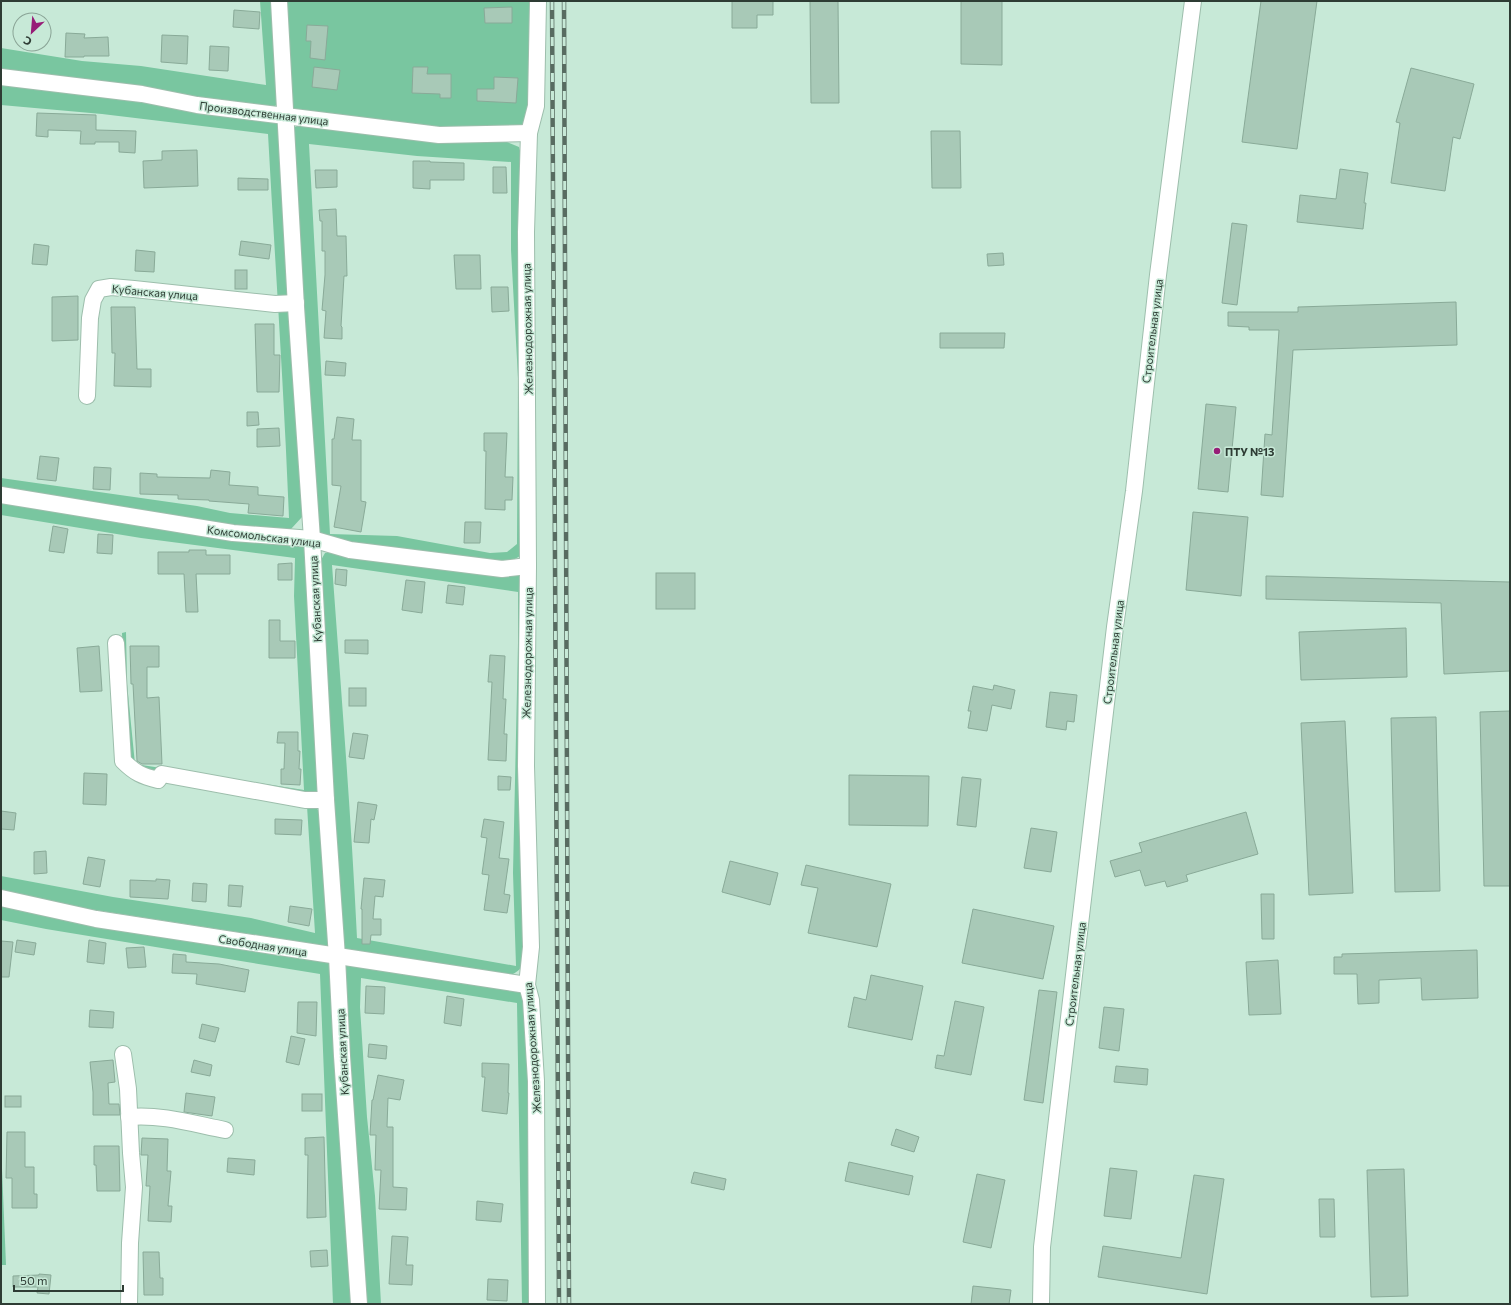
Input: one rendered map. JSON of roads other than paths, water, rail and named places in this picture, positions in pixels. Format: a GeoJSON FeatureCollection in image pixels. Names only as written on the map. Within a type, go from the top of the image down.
{"type":"FeatureCollection","features":[{"type":"Feature","properties":{"kind":"street","name":"Кубанская улица"},"geometry":{"type":"LineString","coordinates":[[279,1],[296,303],[312,539],[326,800],[359,1304]]}},
{"type":"Feature","properties":{"kind":"street","name":"Железнодорожная улица"},"geometry":{"type":"LineString","coordinates":[[537,1304],[536,1081],[531,1000],[527,986],[531,947],[526,766],[528,566],[526,232],[529,134],[536,106],[538,1]]}},
{"type":"Feature","properties":{"kind":"street","name":"Строительная улица"},"geometry":{"type":"LineString","coordinates":[[1041,1304],[1042,1247],[1115,627],[1134,491],[1158,275],[1193,1]]}},
{"type":"Feature","properties":{"kind":"street","name":"Производственная улица"},"geometry":{"type":"LineString","coordinates":[[1,77],[142,94],[197,105],[286,115],[373,128],[439,135],[529,134]]}},
{"type":"Feature","properties":{"kind":"street","name":"Кубанская улица"},"geometry":{"type":"LineString","coordinates":[[87,396],[90,318],[93,300],[99,289],[111,287],[275,304],[296,303]]}},
{"type":"Feature","properties":{"kind":"street","name":"Комсомольская улица"},"geometry":{"type":"LineString","coordinates":[[1,495],[233,533],[312,539],[350,550],[502,569],[528,566]]}},
{"type":"Feature","properties":{"kind":"street"},"geometry":{"type":"LineString","coordinates":[[116,643],[123,761],[132,770],[140,775],[158,780],[162,774],[305,800],[326,800]]}},
{"type":"Feature","properties":{"kind":"street","name":"Свободная улица"},"geometry":{"type":"LineString","coordinates":[[1,898],[96,919],[527,986]]}},
{"type":"Feature","properties":{"kind":"street"},"geometry":{"type":"LineString","coordinates":[[123,1054],[128,1089],[134,1187],[130,1243],[129,1304]]}},
{"type":"Feature","properties":{"kind":"street"},"geometry":{"type":"LineString","coordinates":[[130,1117],[138,1116],[164,1119],[225,1130]]}},
{"type":"Feature","properties":{"kind":"railway"},"geometry":{"type":"LineString","coordinates":[[552,1],[559,1304]]}},
{"type":"Feature","properties":{"kind":"railway"},"geometry":{"type":"LineString","coordinates":[[564,1],[569,1304]]}},
{"type":"Feature","properties":{"kind":"place","name":"ПТУ №13"},"geometry":{"type":"Point","coordinates":[1217,451]}}]}
